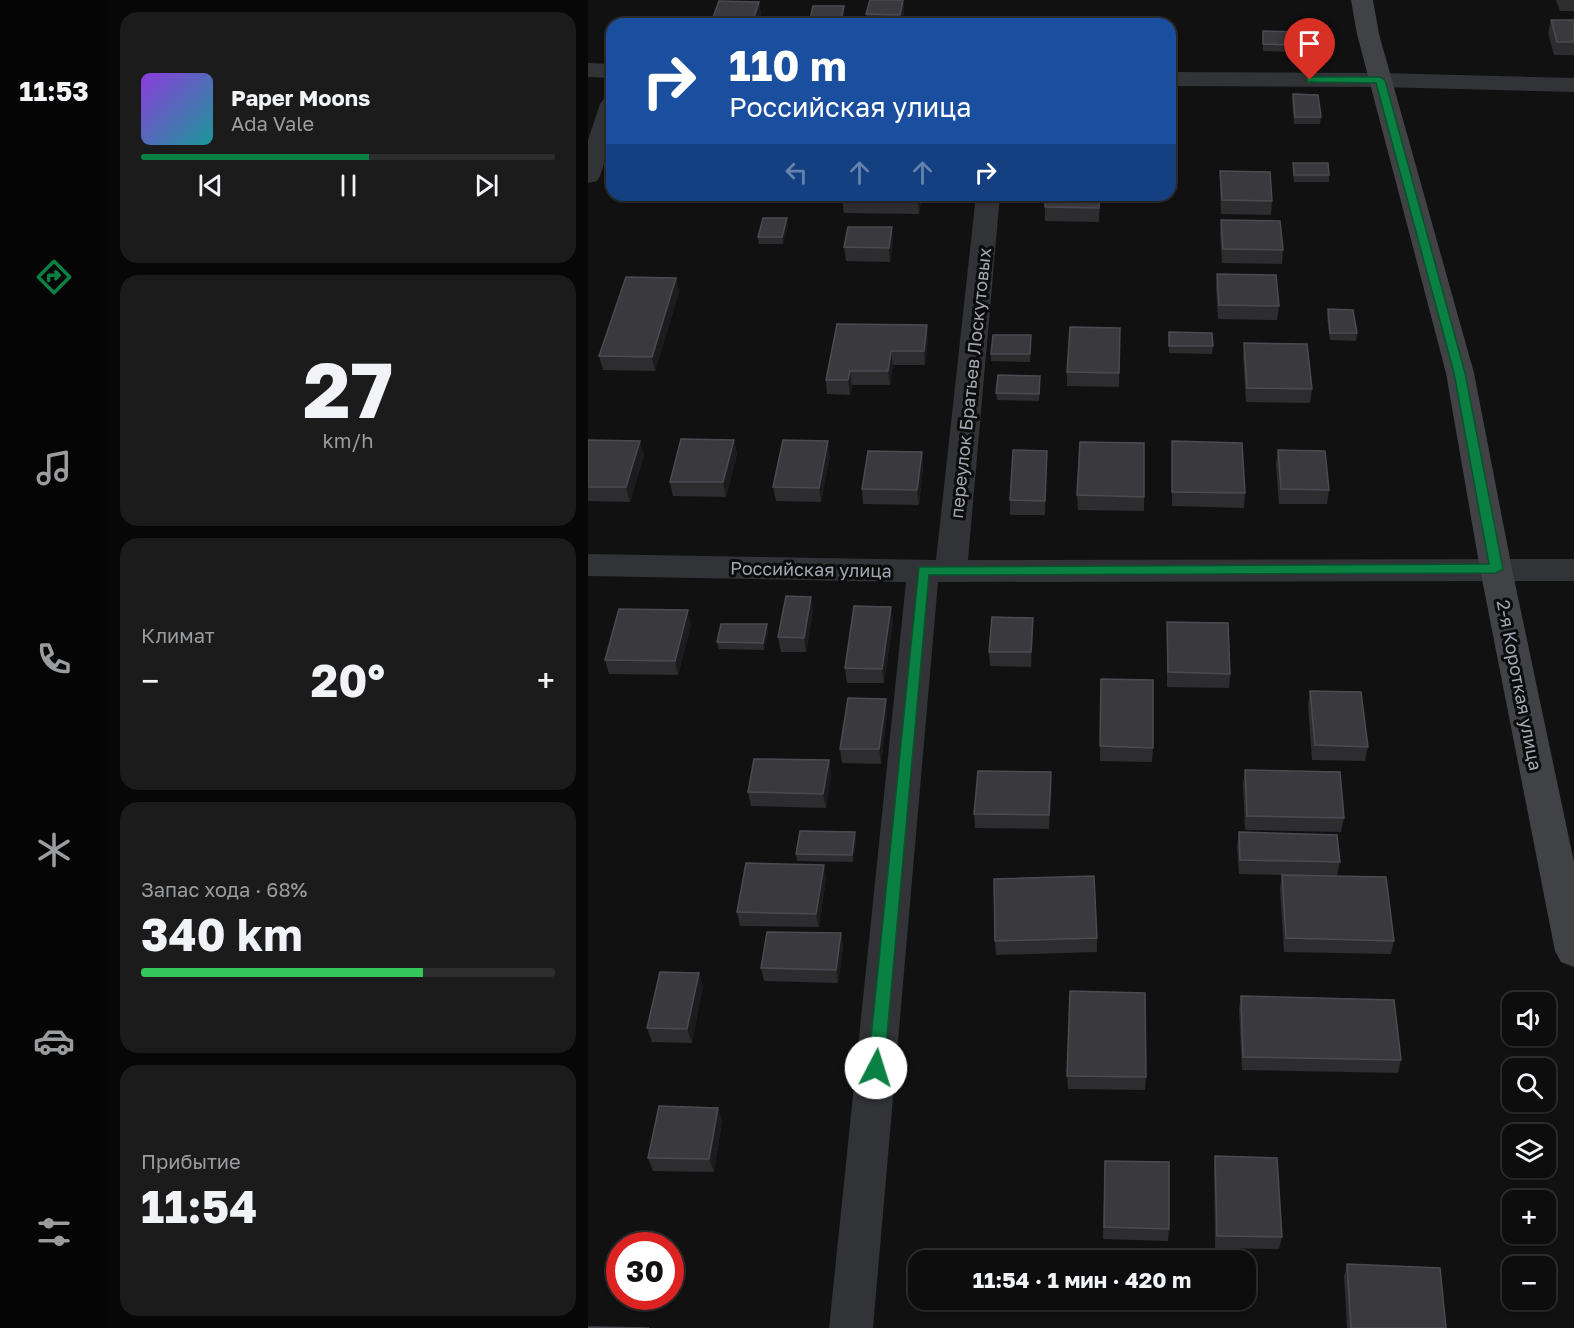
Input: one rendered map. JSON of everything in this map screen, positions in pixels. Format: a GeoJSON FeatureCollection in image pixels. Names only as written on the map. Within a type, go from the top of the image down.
{"type":"FeatureCollection","features":[{"type":"Feature","properties":{"kind":"street","name":"2-я Короткая улица"},"geometry":{"type":"LineString","coordinates":[[1362,0],[1380,80],[1460,373],[1496,569],[1574,951]]}},
{"type":"Feature","properties":{"kind":"street"},"geometry":{"type":"LineString","coordinates":[[588,70],[606,71]]}},
{"type":"Feature","properties":{"kind":"street"},"geometry":{"type":"LineString","coordinates":[[1176,79],[1380,80],[1573,88]]}},
{"type":"Feature","properties":{"kind":"street"},"geometry":{"type":"LineString","coordinates":[[588,176],[606,122]]}},
{"type":"Feature","properties":{"kind":"street","name":"переулок Братьев Лоскутовых"},"geometry":{"type":"LineString","coordinates":[[851,1328],[937,571],[987,201]]}},
{"type":"Feature","properties":{"kind":"street","name":"Российская улица"},"geometry":{"type":"LineString","coordinates":[[588,565],[937,571],[1574,570]]}},
{"type":"Feature","properties":{"kind":"building"},"geometry":{"type":"Polygon","coordinates":[[[870,0],[903,0],[900,15],[866,14],[870,0]]]}},
{"type":"Feature","properties":{"kind":"building"},"geometry":{"type":"Polygon","coordinates":[[[719,1],[759,2],[754,18],[713,18],[719,1]]]}},
{"type":"Feature","properties":{"kind":"building"},"geometry":{"type":"Polygon","coordinates":[[[813,6],[844,6],[841,18],[810,18],[813,6]]]}},
{"type":"Feature","properties":{"kind":"building"},"geometry":{"type":"Polygon","coordinates":[[[1551,20],[1574,20],[1574,42],[1557,42],[1551,20]]]}},
{"type":"Feature","properties":{"kind":"building"},"geometry":{"type":"Polygon","coordinates":[[[1263,31],[1305,32],[1306,46],[1263,44],[1263,31]]]}},
{"type":"Feature","properties":{"kind":"building"},"geometry":{"type":"Polygon","coordinates":[[[1293,94],[1318,95],[1321,117],[1295,117],[1293,94]]]}},
{"type":"Feature","properties":{"kind":"building"},"geometry":{"type":"Polygon","coordinates":[[[1293,163],[1328,163],[1329,175],[1294,175],[1293,163]]]}},
{"type":"Feature","properties":{"kind":"building"},"geometry":{"type":"Polygon","coordinates":[[[1220,171],[1270,172],[1272,201],[1222,200],[1220,171]]]}},
{"type":"Feature","properties":{"kind":"building"},"geometry":{"type":"Polygon","coordinates":[[[1045,201],[1099,201],[1099,208],[1045,207],[1045,201]]]}},
{"type":"Feature","properties":{"kind":"building"},"geometry":{"type":"Polygon","coordinates":[[[763,218],[787,218],[782,237],[758,237],[763,218]]]}},
{"type":"Feature","properties":{"kind":"building"},"geometry":{"type":"Polygon","coordinates":[[[1221,220],[1280,221],[1283,250],[1223,249],[1221,220]]]}},
{"type":"Feature","properties":{"kind":"building"},"geometry":{"type":"Polygon","coordinates":[[[848,227],[892,227],[889,248],[844,247],[848,227]]]}},
{"type":"Feature","properties":{"kind":"building"},"geometry":{"type":"Polygon","coordinates":[[[1217,274],[1276,275],[1279,306],[1219,305],[1217,274]]]}},
{"type":"Feature","properties":{"kind":"building"},"geometry":{"type":"Polygon","coordinates":[[[626,277],[676,278],[652,357],[599,356],[626,277]]]}},
{"type":"Feature","properties":{"kind":"building"},"geometry":{"type":"Polygon","coordinates":[[[1328,309],[1353,310],[1357,333],[1330,333],[1328,309]]]}},
{"type":"Feature","properties":{"kind":"building"},"geometry":{"type":"Polygon","coordinates":[[[837,324],[927,325],[924,351],[891,351],[888,371],[850,371],[848,380],[826,380],[837,324]]]}},
{"type":"Feature","properties":{"kind":"building"},"geometry":{"type":"Polygon","coordinates":[[[1070,327],[1120,328],[1119,373],[1067,372],[1070,327]]]}},
{"type":"Feature","properties":{"kind":"building"},"geometry":{"type":"Polygon","coordinates":[[[1169,332],[1212,333],[1213,346],[1169,346],[1169,332]]]}},
{"type":"Feature","properties":{"kind":"building"},"geometry":{"type":"Polygon","coordinates":[[[993,335],[1031,335],[1030,354],[991,354],[993,335]]]}},
{"type":"Feature","properties":{"kind":"building"},"geometry":{"type":"Polygon","coordinates":[[[1244,343],[1307,344],[1312,389],[1247,388],[1244,343]]]}},
{"type":"Feature","properties":{"kind":"building"},"geometry":{"type":"Polygon","coordinates":[[[998,375],[1040,376],[1039,394],[996,393],[998,375]]]}},
{"type":"Feature","properties":{"kind":"building"},"geometry":{"type":"Polygon","coordinates":[[[681,439],[734,440],[723,482],[670,482],[681,439]]]}},
{"type":"Feature","properties":{"kind":"building"},"geometry":{"type":"Polygon","coordinates":[[[588,440],[640,441],[626,487],[588,487],[588,440]]]}},
{"type":"Feature","properties":{"kind":"building"},"geometry":{"type":"Polygon","coordinates":[[[783,440],[828,441],[819,488],[773,487],[783,440]]]}},
{"type":"Feature","properties":{"kind":"building"},"geometry":{"type":"Polygon","coordinates":[[[1172,441],[1242,443],[1245,493],[1172,492],[1172,441]]]}},
{"type":"Feature","properties":{"kind":"building"},"geometry":{"type":"Polygon","coordinates":[[[1080,442],[1144,443],[1144,497],[1077,495],[1080,442]]]}},
{"type":"Feature","properties":{"kind":"building"},"geometry":{"type":"Polygon","coordinates":[[[1013,450],[1047,451],[1045,501],[1010,500],[1013,450]]]}},
{"type":"Feature","properties":{"kind":"building"},"geometry":{"type":"Polygon","coordinates":[[[1278,450],[1325,451],[1329,490],[1281,489],[1278,450]]]}},
{"type":"Feature","properties":{"kind":"building"},"geometry":{"type":"Polygon","coordinates":[[[868,451],[922,452],[917,490],[862,489],[868,451]]]}},
{"type":"Feature","properties":{"kind":"building"},"geometry":{"type":"Polygon","coordinates":[[[786,596],[811,597],[804,638],[778,637],[786,596]]]}},
{"type":"Feature","properties":{"kind":"building"},"geometry":{"type":"Polygon","coordinates":[[[854,606],[891,607],[882,669],[845,668],[854,606]]]}},
{"type":"Feature","properties":{"kind":"building"},"geometry":{"type":"Polygon","coordinates":[[[619,609],[688,610],[675,661],[605,660],[619,609]]]}},
{"type":"Feature","properties":{"kind":"building"},"geometry":{"type":"Polygon","coordinates":[[[992,617],[1033,618],[1031,652],[989,652],[992,617]]]}},
{"type":"Feature","properties":{"kind":"building"},"geometry":{"type":"Polygon","coordinates":[[[1167,622],[1228,623],[1230,674],[1168,672],[1167,622]]]}},
{"type":"Feature","properties":{"kind":"building"},"geometry":{"type":"Polygon","coordinates":[[[721,624],[767,624],[763,643],[717,642],[721,624]]]}},
{"type":"Feature","properties":{"kind":"building"},"geometry":{"type":"Polygon","coordinates":[[[1101,679],[1153,680],[1153,748],[1100,746],[1101,679]]]}},
{"type":"Feature","properties":{"kind":"building"},"geometry":{"type":"Polygon","coordinates":[[[1310,691],[1361,692],[1368,747],[1315,745],[1310,691]]]}},
{"type":"Feature","properties":{"kind":"building"},"geometry":{"type":"Polygon","coordinates":[[[848,698],[886,699],[879,749],[840,749],[848,698]]]}},
{"type":"Feature","properties":{"kind":"building"},"geometry":{"type":"Polygon","coordinates":[[[754,759],[829,760],[823,794],[748,792],[754,759]]]}},
{"type":"Feature","properties":{"kind":"building"},"geometry":{"type":"Polygon","coordinates":[[[1245,770],[1340,772],[1344,818],[1247,816],[1245,770]]]}},
{"type":"Feature","properties":{"kind":"building"},"geometry":{"type":"Polygon","coordinates":[[[978,771],[1051,772],[1049,815],[974,814],[978,771]]]}},
{"type":"Feature","properties":{"kind":"building"},"geometry":{"type":"Polygon","coordinates":[[[800,831],[855,832],[852,855],[796,854],[800,831]]]}},
{"type":"Feature","properties":{"kind":"building"},"geometry":{"type":"Polygon","coordinates":[[[1239,832],[1337,835],[1340,862],[1240,860],[1239,832]]]}},
{"type":"Feature","properties":{"kind":"building"},"geometry":{"type":"Polygon","coordinates":[[[746,863],[824,865],[816,914],[737,912],[746,863]]]}},
{"type":"Feature","properties":{"kind":"building"},"geometry":{"type":"Polygon","coordinates":[[[1282,875],[1386,877],[1394,941],[1286,938],[1282,875]]]}},
{"type":"Feature","properties":{"kind":"building"},"geometry":{"type":"Polygon","coordinates":[[[1094,876],[1097,938],[995,941],[994,879],[1094,876]]]}},
{"type":"Feature","properties":{"kind":"building"},"geometry":{"type":"Polygon","coordinates":[[[767,932],[841,933],[836,970],[761,968],[767,932]]]}},
{"type":"Feature","properties":{"kind":"building"},"geometry":{"type":"Polygon","coordinates":[[[660,972],[699,973],[687,1029],[647,1028],[660,972]]]}},
{"type":"Feature","properties":{"kind":"building"},"geometry":{"type":"Polygon","coordinates":[[[1070,991],[1145,993],[1146,1077],[1067,1076],[1070,991]]]}},
{"type":"Feature","properties":{"kind":"building"},"geometry":{"type":"Polygon","coordinates":[[[1241,996],[1394,1000],[1401,1060],[1243,1057],[1241,996]]]}},
{"type":"Feature","properties":{"kind":"building"},"geometry":{"type":"Polygon","coordinates":[[[659,1106],[718,1108],[709,1159],[648,1158],[659,1106]]]}},
{"type":"Feature","properties":{"kind":"building"},"geometry":{"type":"Polygon","coordinates":[[[1215,1156],[1277,1158],[1282,1237],[1217,1236],[1215,1156]]]}},
{"type":"Feature","properties":{"kind":"building"},"geometry":{"type":"Polygon","coordinates":[[[1105,1161],[1169,1162],[1169,1229],[1104,1227],[1105,1161]]]}},
{"type":"Feature","properties":{"kind":"building"},"geometry":{"type":"Polygon","coordinates":[[[1347,1264],[1440,1268],[1446,1328],[1351,1328],[1347,1264]]]}},
{"type":"Feature","properties":{"kind":"building"},"geometry":{"type":"Polygon","coordinates":[[[588,1327],[649,1328],[588,1328],[588,1327]]]}},
{"type":"Feature","properties":{"kind":"route"},"geometry":{"type":"LineString","coordinates":[[876,1068],[923,571],[1496,569],[1460,373],[1380,80],[1310,80]]}}]}
